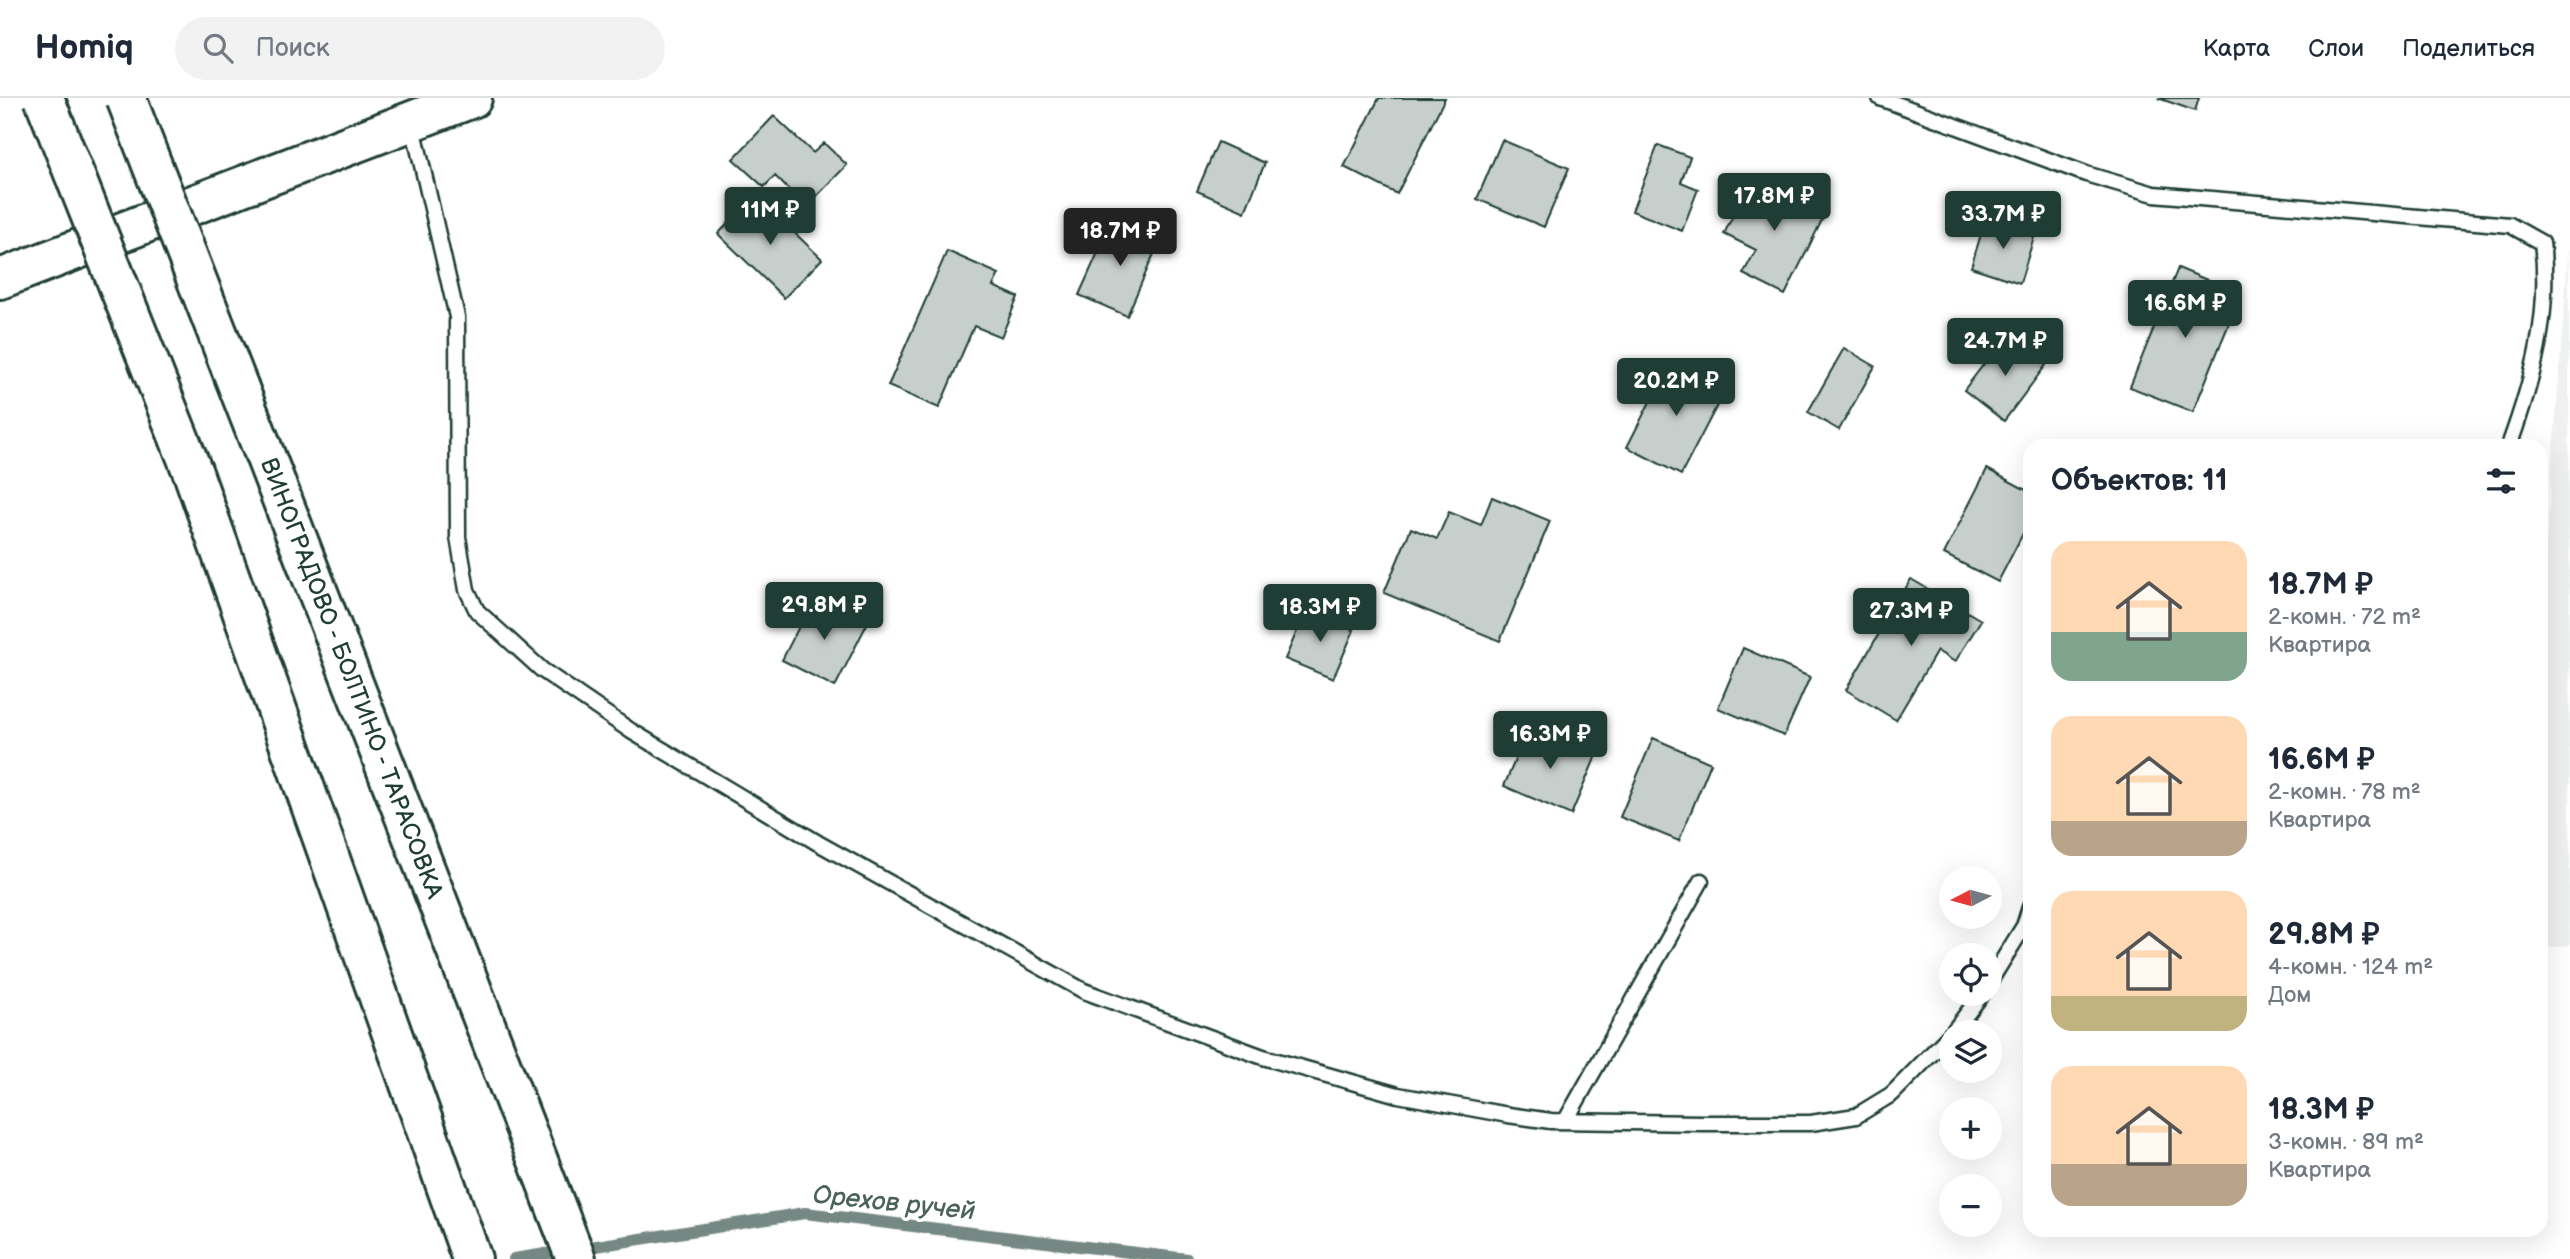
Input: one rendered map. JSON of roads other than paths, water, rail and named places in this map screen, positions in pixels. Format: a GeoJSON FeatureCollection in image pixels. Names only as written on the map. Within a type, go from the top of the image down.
{"type":"FeatureCollection","features":[{"type":"Feature","properties":{"kind":"main road"},"geometry":{"type":"LineString","coordinates":[[44,98],[193,473],[472,1259]]}},
{"type":"Feature","properties":{"kind":"main road","name":"ВИНОГРАДОВО - БОЛТИНО - ТАРАСОВКА"},"geometry":{"type":"LineString","coordinates":[[126,98],[576,1259]]}},
{"type":"Feature","properties":{"kind":"main road"},"geometry":{"type":"LineString","coordinates":[[0,279],[472,98]]}},
{"type":"Feature","properties":{"kind":"lane"},"geometry":{"type":"LineString","coordinates":[[1880,98],[2086,174],[2154,194],[2510,225],[2542,243],[2546,275],[2542,327],[2531,385],[2512,439]]}},
{"type":"Feature","properties":{"kind":"lane"},"geometry":{"type":"LineString","coordinates":[[412,121],[457,317],[458,537],[467,590],[477,611],[542,670],[631,732],[794,829],[1084,992],[1262,1057],[1398,1095],[1508,1115],[1566,1121],[1811,1123],[1856,1116],[1892,1094],[1939,1046]]}},
{"type":"Feature","properties":{"kind":"lane"},"geometry":{"type":"LineString","coordinates":[[1566,1121],[1701,881]]}},
{"type":"Feature","properties":{"kind":"lane"},"geometry":{"type":"LineString","coordinates":[[2002,962],[2023,928]]}},
{"type":"Feature","properties":{"kind":"lane"},"geometry":{"type":"LineString","coordinates":[[1962,1020],[1973,1006]]}},
{"type":"Feature","properties":{"kind":"waterway","name":"Орехов ручей"},"geometry":{"type":"LineString","coordinates":[[514,1259],[805,1213],[1187,1259]]}}]}
